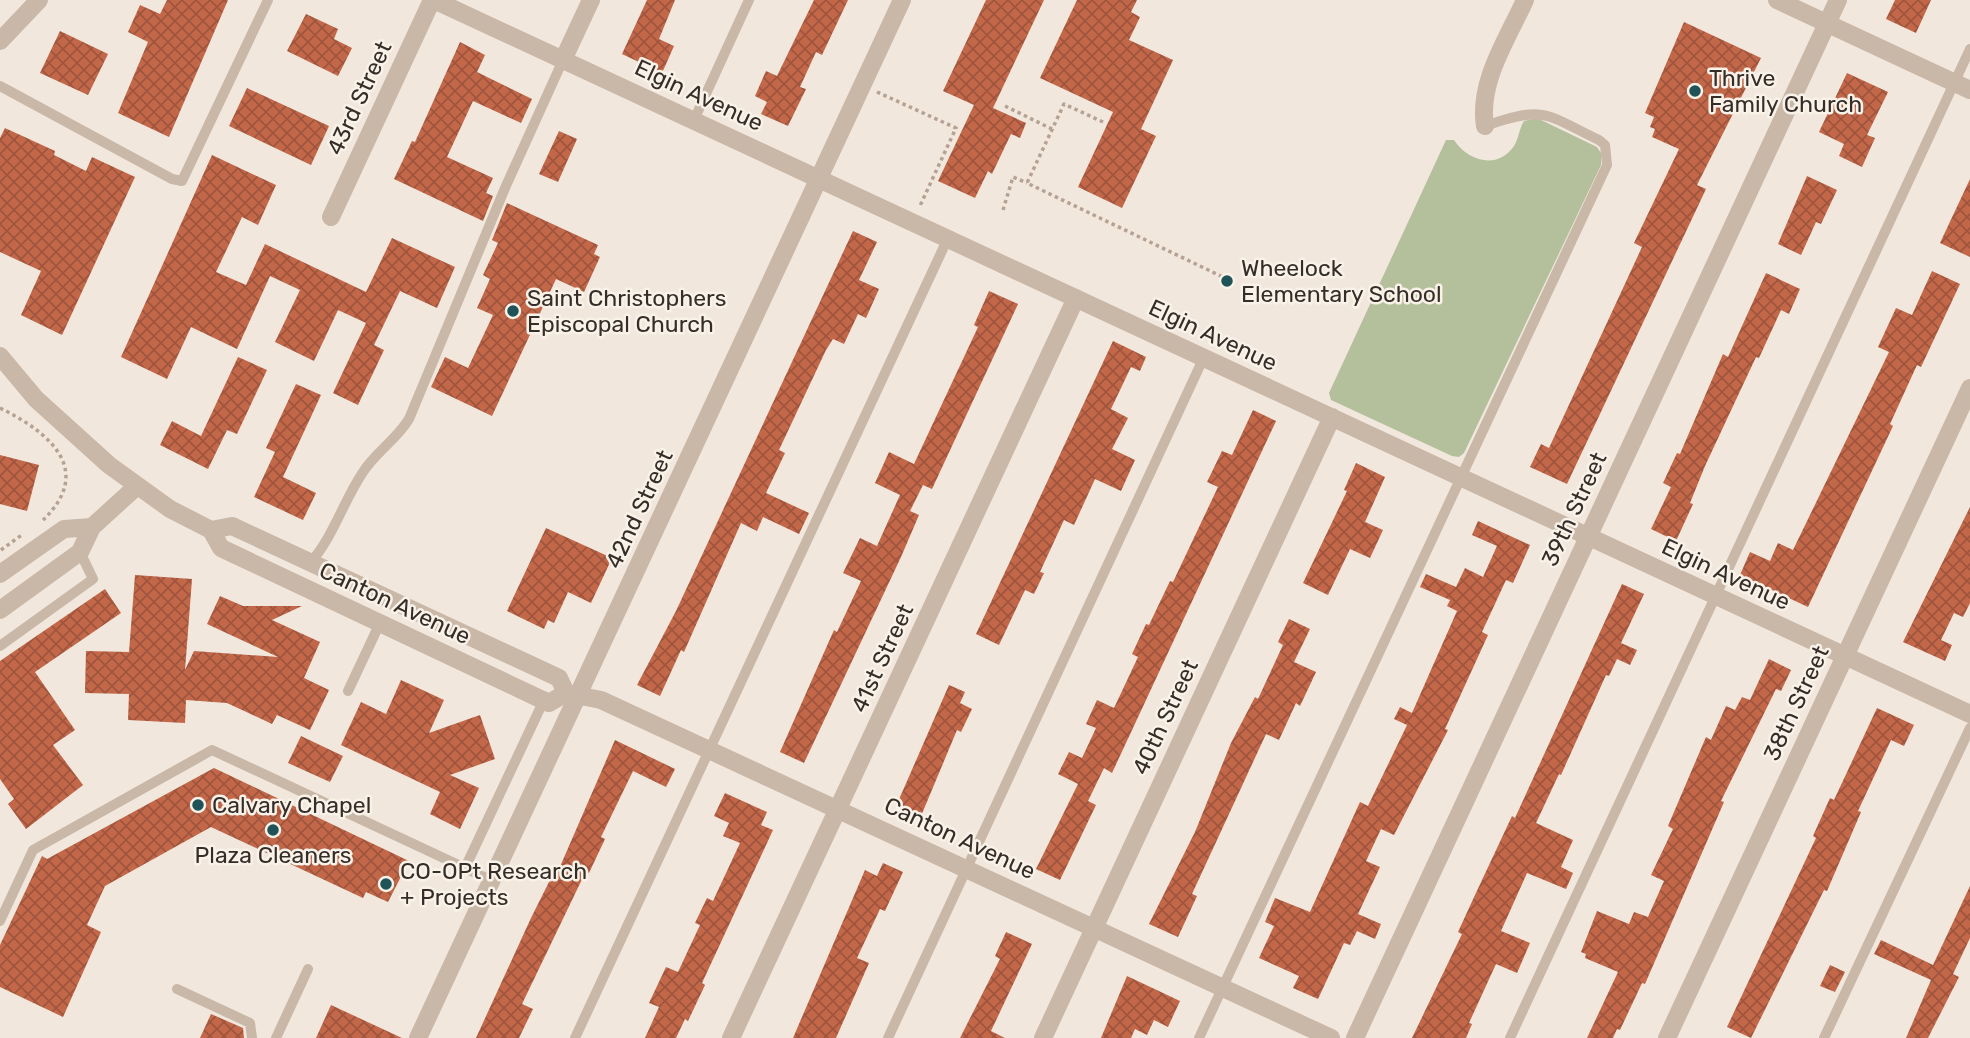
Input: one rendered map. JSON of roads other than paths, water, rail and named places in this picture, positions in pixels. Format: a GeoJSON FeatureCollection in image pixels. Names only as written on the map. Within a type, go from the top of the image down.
{"type":"FeatureCollection","features":[{"type":"Feature","properties":{"kind":"street"},"geometry":{"type":"LineString","coordinates":[[0,41],[39,0]]}},
{"type":"Feature","properties":{"kind":"street","name":"Elgin Avenue"},"geometry":{"type":"LineString","coordinates":[[433,0],[1970,714]]}},
{"type":"Feature","properties":{"kind":"street","name":"43rd Street"},"geometry":{"type":"LineString","coordinates":[[331,217],[433,0]]}},
{"type":"Feature","properties":{"kind":"street"},"geometry":{"type":"LineString","coordinates":[[563,60],[591,0]]}},
{"type":"Feature","properties":{"kind":"street","name":"42nd Street"},"geometry":{"type":"LineString","coordinates":[[418,1038],[492,881],[573,695],[902,0]]}},
{"type":"Feature","properties":{"kind":"street"},"geometry":{"type":"LineString","coordinates":[[1485,126],[1482,110],[1485,87],[1525,0]]}},
{"type":"Feature","properties":{"kind":"street"},"geometry":{"type":"LineString","coordinates":[[1777,0],[1962,87]]}},
{"type":"Feature","properties":{"kind":"street","name":"39th Street"},"geometry":{"type":"LineString","coordinates":[[1355,1038],[1838,0]]}},
{"type":"Feature","properties":{"kind":"street","name":"41st Street"},"geometry":{"type":"LineString","coordinates":[[731,1038],[1076,298]]}},
{"type":"Feature","properties":{"kind":"street","name":"Canton Avenue"},"geometry":{"type":"LineString","coordinates":[[0,356],[36,399],[136,487],[170,509],[211,530],[221,548],[544,700]]}},
{"type":"Feature","properties":{"kind":"street","name":"38th Street"},"geometry":{"type":"LineString","coordinates":[[1667,1038],[1970,388]]}},
{"type":"Feature","properties":{"kind":"street","name":"40th Street"},"geometry":{"type":"LineString","coordinates":[[1043,1038],[1332,417]]}},
{"type":"Feature","properties":{"kind":"street"},"geometry":{"type":"LineString","coordinates":[[0,610],[80,552],[92,527],[136,487]]}},
{"type":"Feature","properties":{"kind":"street","name":"Canton Avenue"},"geometry":{"type":"LineString","coordinates":[[211,530],[232,526],[559,678],[573,695],[601,700],[711,749],[1331,1038]]}},
{"type":"Feature","properties":{"kind":"street"},"geometry":{"type":"LineString","coordinates":[[0,574],[64,529],[92,527]]}},
{"type":"Feature","properties":{"kind":"street"},"geometry":{"type":"LineString","coordinates":[[300,585],[311,562]]}},
{"type":"Feature","properties":{"kind":"street"},"geometry":{"type":"LineString","coordinates":[[544,700],[549,703],[573,695]]}},
{"type":"Feature","properties":{"kind":"lane"},"geometry":{"type":"LineString","coordinates":[[0,86],[172,179],[182,181],[268,0]]}},
{"type":"Feature","properties":{"kind":"lane"},"geometry":{"type":"LineString","coordinates":[[694,120],[748,0]]}},
{"type":"Feature","properties":{"kind":"lane"},"geometry":{"type":"LineString","coordinates":[[1510,1038],[1717,597],[1962,87],[1970,49]]}},
{"type":"Feature","properties":{"kind":"lane"},"geometry":{"type":"LineString","coordinates":[[311,562],[326,545],[360,475],[370,462],[398,437],[409,419],[505,188],[563,60]]}},
{"type":"Feature","properties":{"kind":"lane"},"geometry":{"type":"LineString","coordinates":[[1199,1038],[1608,157],[1605,145],[1599,140],[1542,113],[1517,115],[1485,126]]}},
{"type":"Feature","properties":{"kind":"lane"},"geometry":{"type":"LineString","coordinates":[[575,1038],[948,238]]}},
{"type":"Feature","properties":{"kind":"lane"},"geometry":{"type":"LineString","coordinates":[[888,1038],[1204,358]]}},
{"type":"Feature","properties":{"kind":"lane"},"geometry":{"type":"LineString","coordinates":[[0,646],[93,579],[80,552]]}},
{"type":"Feature","properties":{"kind":"lane"},"geometry":{"type":"LineString","coordinates":[[348,691],[380,623]]}},
{"type":"Feature","properties":{"kind":"lane"},"geometry":{"type":"LineString","coordinates":[[465,868],[544,700]]}},
{"type":"Feature","properties":{"kind":"lane"},"geometry":{"type":"LineString","coordinates":[[1824,1038],[1970,728]]}},
{"type":"Feature","properties":{"kind":"lane"},"geometry":{"type":"LineString","coordinates":[[0,921],[33,850],[212,750],[492,881]]}},
{"type":"Feature","properties":{"kind":"lane"},"geometry":{"type":"LineString","coordinates":[[276,1038],[308,969]]}},
{"type":"Feature","properties":{"kind":"lane"},"geometry":{"type":"LineString","coordinates":[[177,989],[250,1023],[251,1038]]}},
{"type":"Feature","properties":{"kind":"place","name":"Thrive Family Church"},"geometry":{"type":"Point","coordinates":[1695,91]}},
{"type":"Feature","properties":{"kind":"place","name":"Wheelock Elementary School"},"geometry":{"type":"Point","coordinates":[1227,281]}},
{"type":"Feature","properties":{"kind":"place","name":"Saint Christophers Episcopal Church"},"geometry":{"type":"Point","coordinates":[513,311]}},
{"type":"Feature","properties":{"kind":"place","name":"Calvary Chapel"},"geometry":{"type":"Point","coordinates":[198,805]}},
{"type":"Feature","properties":{"kind":"place","name":"Plaza Cleaners"},"geometry":{"type":"Point","coordinates":[273,830]}},
{"type":"Feature","properties":{"kind":"place","name":"CO-OPt Research + Projects"},"geometry":{"type":"Point","coordinates":[386,884]}}]}
